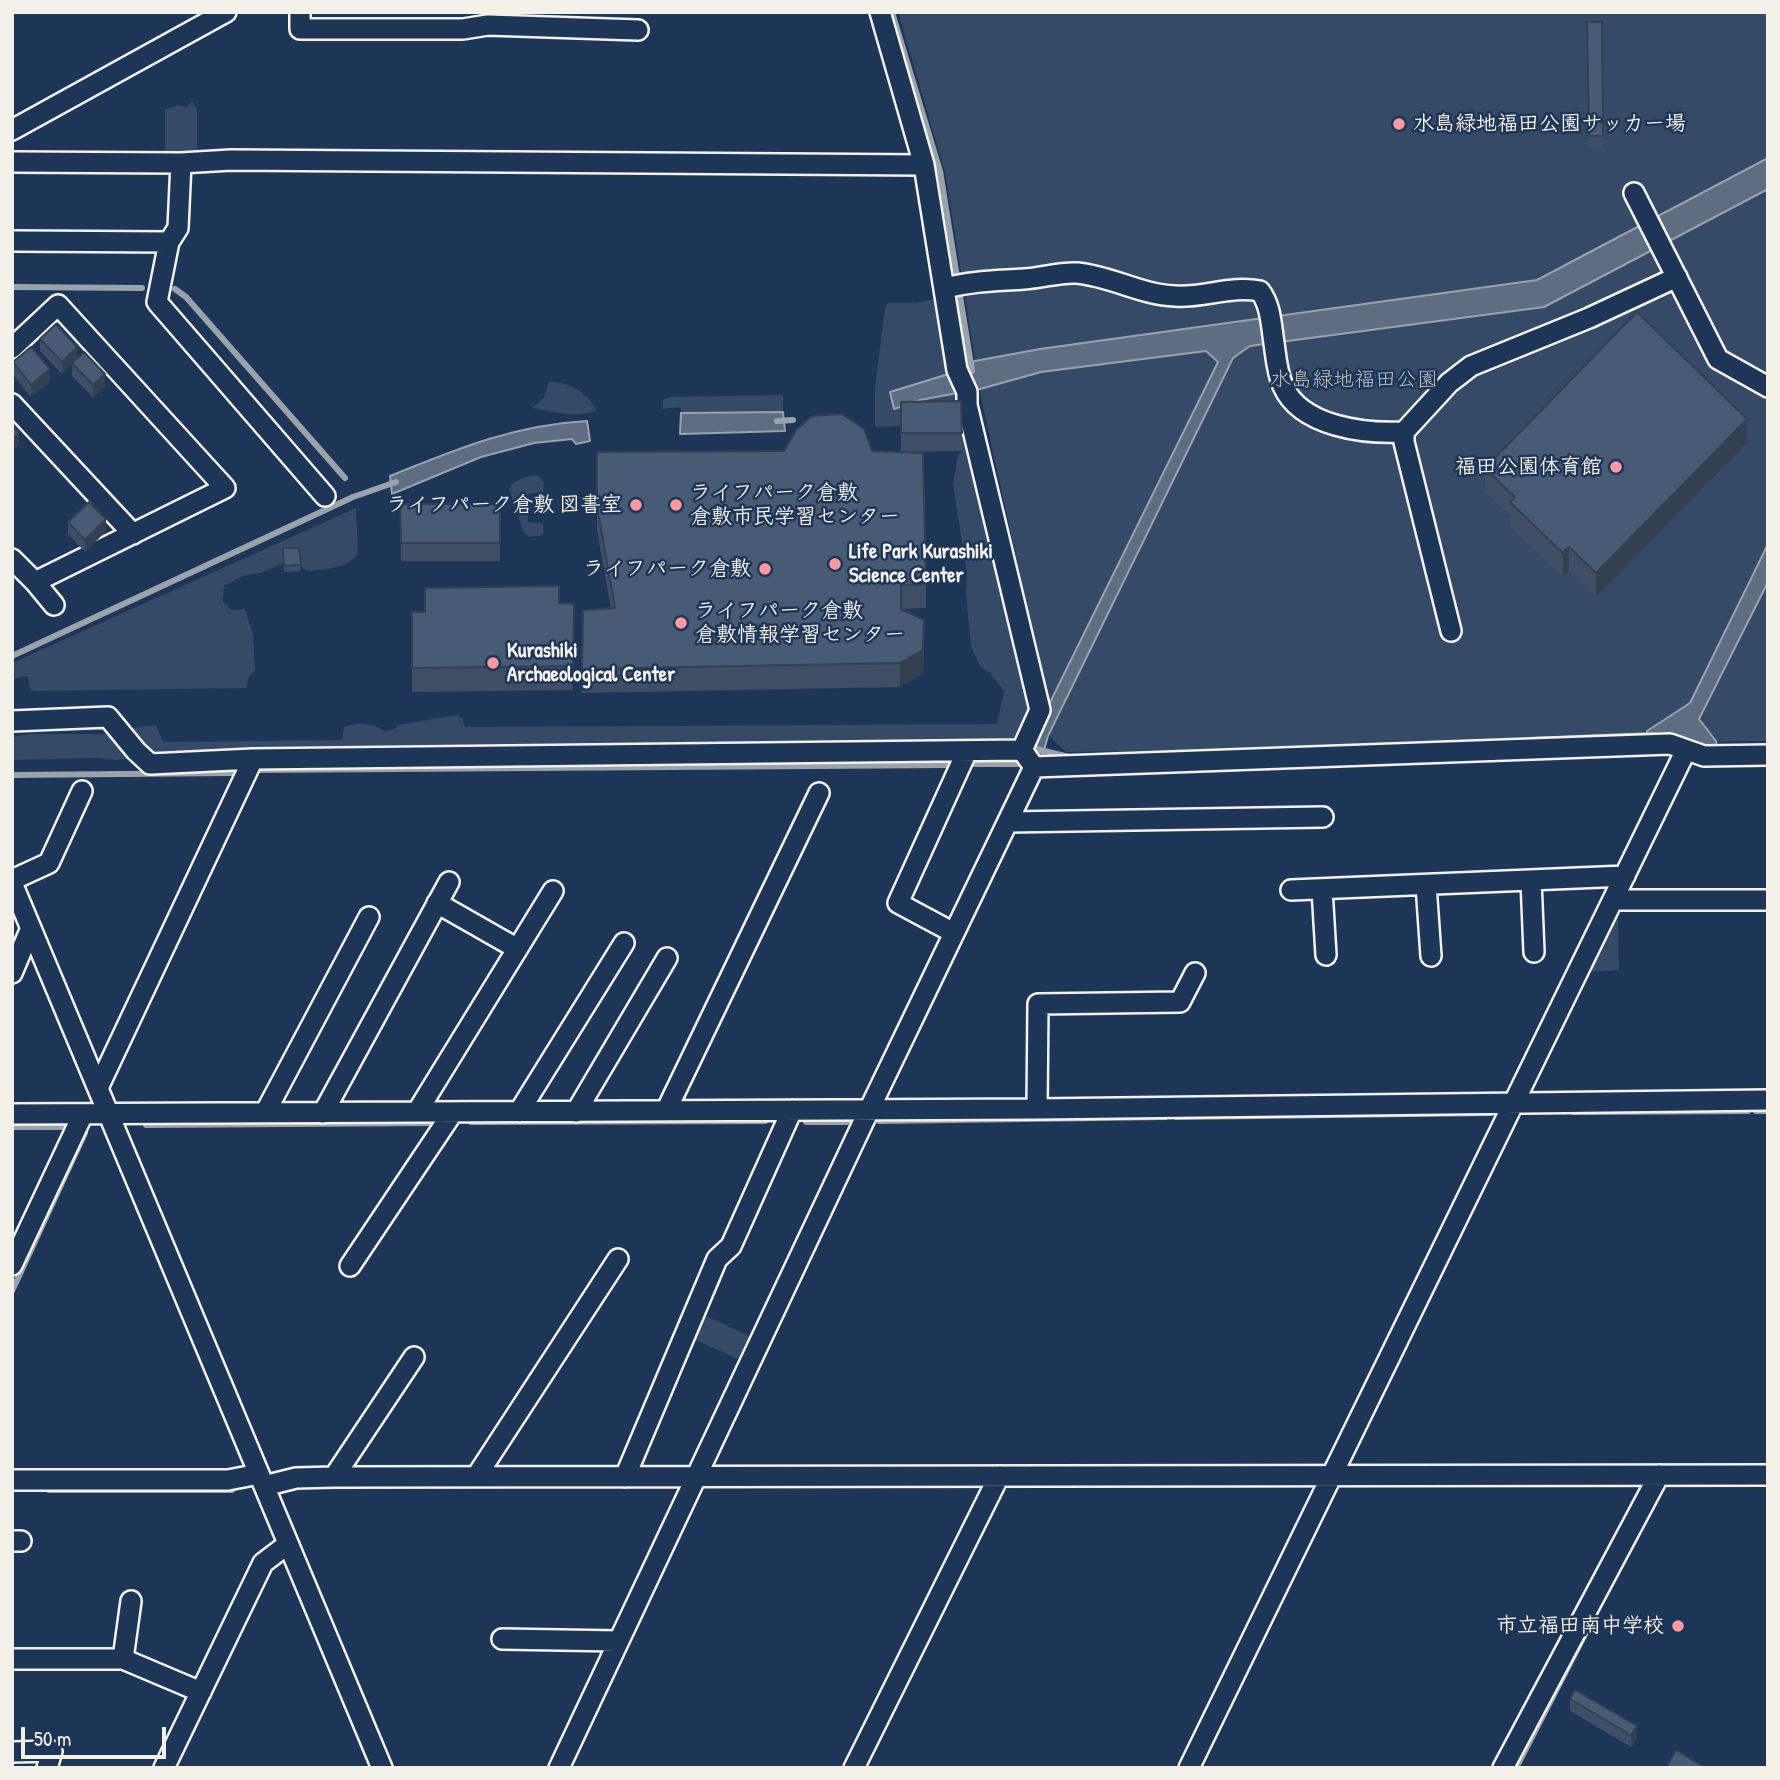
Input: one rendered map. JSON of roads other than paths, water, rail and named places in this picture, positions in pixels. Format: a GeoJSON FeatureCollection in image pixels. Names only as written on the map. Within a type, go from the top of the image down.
{"type":"FeatureCollection","features":[{"type":"Feature","properties":{"kind":"street"},"geometry":{"type":"LineString","coordinates":[[12,130],[226,12]]}},
{"type":"Feature","properties":{"kind":"street"},"geometry":{"type":"LineString","coordinates":[[300,12],[300,29],[463,29],[488,25],[638,30]]}},
{"type":"Feature","properties":{"kind":"street"},"geometry":{"type":"LineString","coordinates":[[880,12],[924,165],[954,286],[957,370],[967,392],[967,405],[1040,710],[1022,750]]}},
{"type":"Feature","properties":{"kind":"street"},"geometry":{"type":"LineString","coordinates":[[12,162],[181,163],[231,160],[924,165]]}},
{"type":"Feature","properties":{"kind":"street"},"geometry":{"type":"LineString","coordinates":[[181,163],[178,228],[169,242],[157,302],[325,496]]}},
{"type":"Feature","properties":{"kind":"street"},"geometry":{"type":"LineString","coordinates":[[1634,193],[1718,359],[1768,387]]}},
{"type":"Feature","properties":{"kind":"street"},"geometry":{"type":"LineString","coordinates":[[12,241],[169,242]]}},
{"type":"Feature","properties":{"kind":"street"},"geometry":{"type":"LineString","coordinates":[[954,286],[1077,273],[1137,290],[1174,296],[1232,289],[1260,291],[1269,304],[1280,378],[1283,388],[1292,399],[1312,415],[1326,421],[1388,433],[1405,432]]}},
{"type":"Feature","properties":{"kind":"street"},"geometry":{"type":"LineString","coordinates":[[1451,631],[1404,442],[1405,432],[1449,383],[1471,366],[1589,318],[1677,277]]}},
{"type":"Feature","properties":{"kind":"street"},"geometry":{"type":"LineString","coordinates":[[15,341],[58,305],[225,488],[35,582]]}},
{"type":"Feature","properties":{"kind":"street"},"geometry":{"type":"LineString","coordinates":[[12,404],[133,534]]}},
{"type":"Feature","properties":{"kind":"street"},"geometry":{"type":"LineString","coordinates":[[12,559],[54,605]]}},
{"type":"Feature","properties":{"kind":"street"},"geometry":{"type":"LineString","coordinates":[[12,722],[108,717],[150,764],[253,759],[1022,750]]}},
{"type":"Feature","properties":{"kind":"street"},"geometry":{"type":"LineString","coordinates":[[1034,767],[1670,744],[1704,756],[1768,755]]}},
{"type":"Feature","properties":{"kind":"street"},"geometry":{"type":"LineString","coordinates":[[1022,750],[1034,767]]}},
{"type":"Feature","properties":{"kind":"street"},"geometry":{"type":"LineString","coordinates":[[1189,1768],[1516,1103],[1686,750]]}},
{"type":"Feature","properties":{"kind":"street"},"geometry":{"type":"LineString","coordinates":[[954,933],[898,903],[967,751]]}},
{"type":"Feature","properties":{"kind":"street"},"geometry":{"type":"LineString","coordinates":[[98,1088],[253,759]]}},
{"type":"Feature","properties":{"kind":"street"},"geometry":{"type":"LineString","coordinates":[[559,1768],[1034,767]]}},
{"type":"Feature","properties":{"kind":"street"},"geometry":{"type":"LineString","coordinates":[[82,791],[49,863],[12,881],[382,1768]]}},
{"type":"Feature","properties":{"kind":"street"},"geometry":{"type":"LineString","coordinates":[[666,1111],[819,793]]}},
{"type":"Feature","properties":{"kind":"street"},"geometry":{"type":"LineString","coordinates":[[1008,822],[1323,817]]}},
{"type":"Feature","properties":{"kind":"street"},"geometry":{"type":"LineString","coordinates":[[1291,890],[1625,876]]}},
{"type":"Feature","properties":{"kind":"street"},"geometry":{"type":"LineString","coordinates":[[1531,880],[1534,952]]}},
{"type":"Feature","properties":{"kind":"street"},"geometry":{"type":"LineString","coordinates":[[323,1113],[449,882]]}},
{"type":"Feature","properties":{"kind":"street"},"geometry":{"type":"LineString","coordinates":[[1426,885],[1431,956]]}},
{"type":"Feature","properties":{"kind":"street"},"geometry":{"type":"LineString","coordinates":[[1322,889],[1326,955]]}},
{"type":"Feature","properties":{"kind":"street"},"geometry":{"type":"LineString","coordinates":[[417,1112],[553,891]]}},
{"type":"Feature","properties":{"kind":"street"},"geometry":{"type":"LineString","coordinates":[[1614,900],[1768,900]]}},
{"type":"Feature","properties":{"kind":"street"},"geometry":{"type":"LineString","coordinates":[[437,903],[516,948]]}},
{"type":"Feature","properties":{"kind":"street"},"geometry":{"type":"LineString","coordinates":[[265,1113],[369,917]]}},
{"type":"Feature","properties":{"kind":"street"},"geometry":{"type":"LineString","coordinates":[[12,973],[32,928]]}},
{"type":"Feature","properties":{"kind":"street"},"geometry":{"type":"LineString","coordinates":[[519,1112],[624,943]]}},
{"type":"Feature","properties":{"kind":"street"},"geometry":{"type":"LineString","coordinates":[[576,1112],[667,958]]}},
{"type":"Feature","properties":{"kind":"street"},"geometry":{"type":"LineString","coordinates":[[1037,1109],[1038,1004],[1180,1002],[1195,973]]}},
{"type":"Feature","properties":{"kind":"street"},"geometry":{"type":"LineString","coordinates":[[12,1114],[1037,1109],[1768,1100]]}},
{"type":"Feature","properties":{"kind":"street"},"geometry":{"type":"LineString","coordinates":[[625,1477],[717,1259],[731,1246],[792,1110]]}},
{"type":"Feature","properties":{"kind":"street"},"geometry":{"type":"LineString","coordinates":[[350,1266],[453,1112]]}},
{"type":"Feature","properties":{"kind":"street"},"geometry":{"type":"LineString","coordinates":[[12,1265],[83,1114]]}},
{"type":"Feature","properties":{"kind":"street"},"geometry":{"type":"LineString","coordinates":[[475,1477],[618,1259]]}},
{"type":"Feature","properties":{"kind":"street"},"geometry":{"type":"LineString","coordinates":[[334,1477],[414,1357]]}},
{"type":"Feature","properties":{"kind":"street"},"geometry":{"type":"LineString","coordinates":[[1503,1768],[1659,1475]]}},
{"type":"Feature","properties":{"kind":"street"},"geometry":{"type":"LineString","coordinates":[[12,1480],[1768,1475]]}},
{"type":"Feature","properties":{"kind":"street"},"geometry":{"type":"LineString","coordinates":[[854,1768],[999,1476]]}},
{"type":"Feature","properties":{"kind":"street"},"geometry":{"type":"LineString","coordinates":[[164,1768],[263,1563],[288,1544]]}},
{"type":"Feature","properties":{"kind":"street"},"geometry":{"type":"LineString","coordinates":[[123,1659],[131,1601]]}},
{"type":"Feature","properties":{"kind":"street"},"geometry":{"type":"LineString","coordinates":[[502,1639],[618,1641]]}},
{"type":"Feature","properties":{"kind":"street"},"geometry":{"type":"LineString","coordinates":[[12,1659],[123,1659],[201,1692]]}},
{"type":"Feature","properties":{"kind":"street"},"geometry":{"type":"LineString","coordinates":[[12,1752],[52,1751],[47,1768]]}},
{"type":"Feature","properties":{"kind":"waterway"},"geometry":{"type":"LineString","coordinates":[[892,12],[940,171],[972,371]]}},
{"type":"Feature","properties":{"kind":"waterway"},"geometry":{"type":"LineString","coordinates":[[12,287],[142,288]]}},
{"type":"Feature","properties":{"kind":"waterway"},"geometry":{"type":"LineString","coordinates":[[175,289],[186,297],[345,478]]}},
{"type":"Feature","properties":{"kind":"waterway"},"geometry":{"type":"LineString","coordinates":[[777,421],[793,420]]}},
{"type":"Feature","properties":{"kind":"waterway"},"geometry":{"type":"LineString","coordinates":[[12,656],[353,497],[396,482]]}},
{"type":"Feature","properties":{"kind":"waterway"},"geometry":{"type":"LineString","coordinates":[[1528,740],[1653,735]]}},
{"type":"Feature","properties":{"kind":"waterway"},"geometry":{"type":"LineString","coordinates":[[1036,749],[1069,757]]}},
{"type":"Feature","properties":{"kind":"waterway"},"geometry":{"type":"LineString","coordinates":[[974,764],[1022,764],[1024,770]]}},
{"type":"Feature","properties":{"kind":"waterway"},"geometry":{"type":"LineString","coordinates":[[253,770],[951,765]]}},
{"type":"Feature","properties":{"kind":"waterway"},"geometry":{"type":"LineString","coordinates":[[12,775],[235,773]]}},
{"type":"Feature","properties":{"kind":"waterway"},"geometry":{"type":"LineString","coordinates":[[1573,1112],[1748,1111]]}},
{"type":"Feature","properties":{"kind":"waterway"},"geometry":{"type":"LineString","coordinates":[[1756,1111],[1768,1111]]}},
{"type":"Feature","properties":{"kind":"waterway"},"geometry":{"type":"LineString","coordinates":[[1176,1117],[1490,1113]]}},
{"type":"Feature","properties":{"kind":"waterway"},"geometry":{"type":"LineString","coordinates":[[879,1121],[1165,1117]]}},
{"type":"Feature","properties":{"kind":"waterway"},"geometry":{"type":"LineString","coordinates":[[471,1122],[765,1121]]}},
{"type":"Feature","properties":{"kind":"waterway"},"geometry":{"type":"LineString","coordinates":[[806,1122],[847,1122]]}},
{"type":"Feature","properties":{"kind":"waterway"},"geometry":{"type":"LineString","coordinates":[[146,1125],[430,1123]]}},
{"type":"Feature","properties":{"kind":"waterway"},"geometry":{"type":"LineString","coordinates":[[12,1127],[67,1127]]}},
{"type":"Feature","properties":{"kind":"waterway"},"geometry":{"type":"LineString","coordinates":[[12,1291],[85,1133]]}},
{"type":"Feature","properties":{"kind":"waterway"},"geometry":{"type":"LineString","coordinates":[[49,1490],[232,1490]]}},
{"type":"Feature","properties":{"kind":"waterway"},"geometry":{"type":"LineString","coordinates":[[1516,1768],[1596,1613]]}},
{"type":"Feature","properties":{"kind":"place","name":"水島緑地福田公園サッカー場"},"geometry":{"type":"Point","coordinates":[1399,124]}},
{"type":"Feature","properties":{"kind":"place","name":"福田公園体育館"},"geometry":{"type":"Point","coordinates":[1616,467]}},
{"type":"Feature","properties":{"kind":"place","name":"ライフパーク倉敷 図書室"},"geometry":{"type":"Point","coordinates":[636,505]}},
{"type":"Feature","properties":{"kind":"place","name":"ライフパーク倉敷 倉敷市民学習センター"},"geometry":{"type":"Point","coordinates":[676,505]}},
{"type":"Feature","properties":{"kind":"place","name":"Life Park Kurashiki Science Center"},"geometry":{"type":"Point","coordinates":[835,564]}},
{"type":"Feature","properties":{"kind":"place","name":"ライフパーク倉敷"},"geometry":{"type":"Point","coordinates":[765,569]}},
{"type":"Feature","properties":{"kind":"place","name":"ライフパーク倉敷 倉敷情報学習センター"},"geometry":{"type":"Point","coordinates":[681,623]}},
{"type":"Feature","properties":{"kind":"place","name":"Kurashiki Archaeological Center"},"geometry":{"type":"Point","coordinates":[493,663]}},
{"type":"Feature","properties":{"kind":"place","name":"市立福田南中学校"},"geometry":{"type":"Point","coordinates":[1678,1626]}},
{"type":"Feature","properties":{"kind":"park label","name":"水島緑地福田公園"},"geometry":{"type":"Point","coordinates":[1354,380]}}]}
